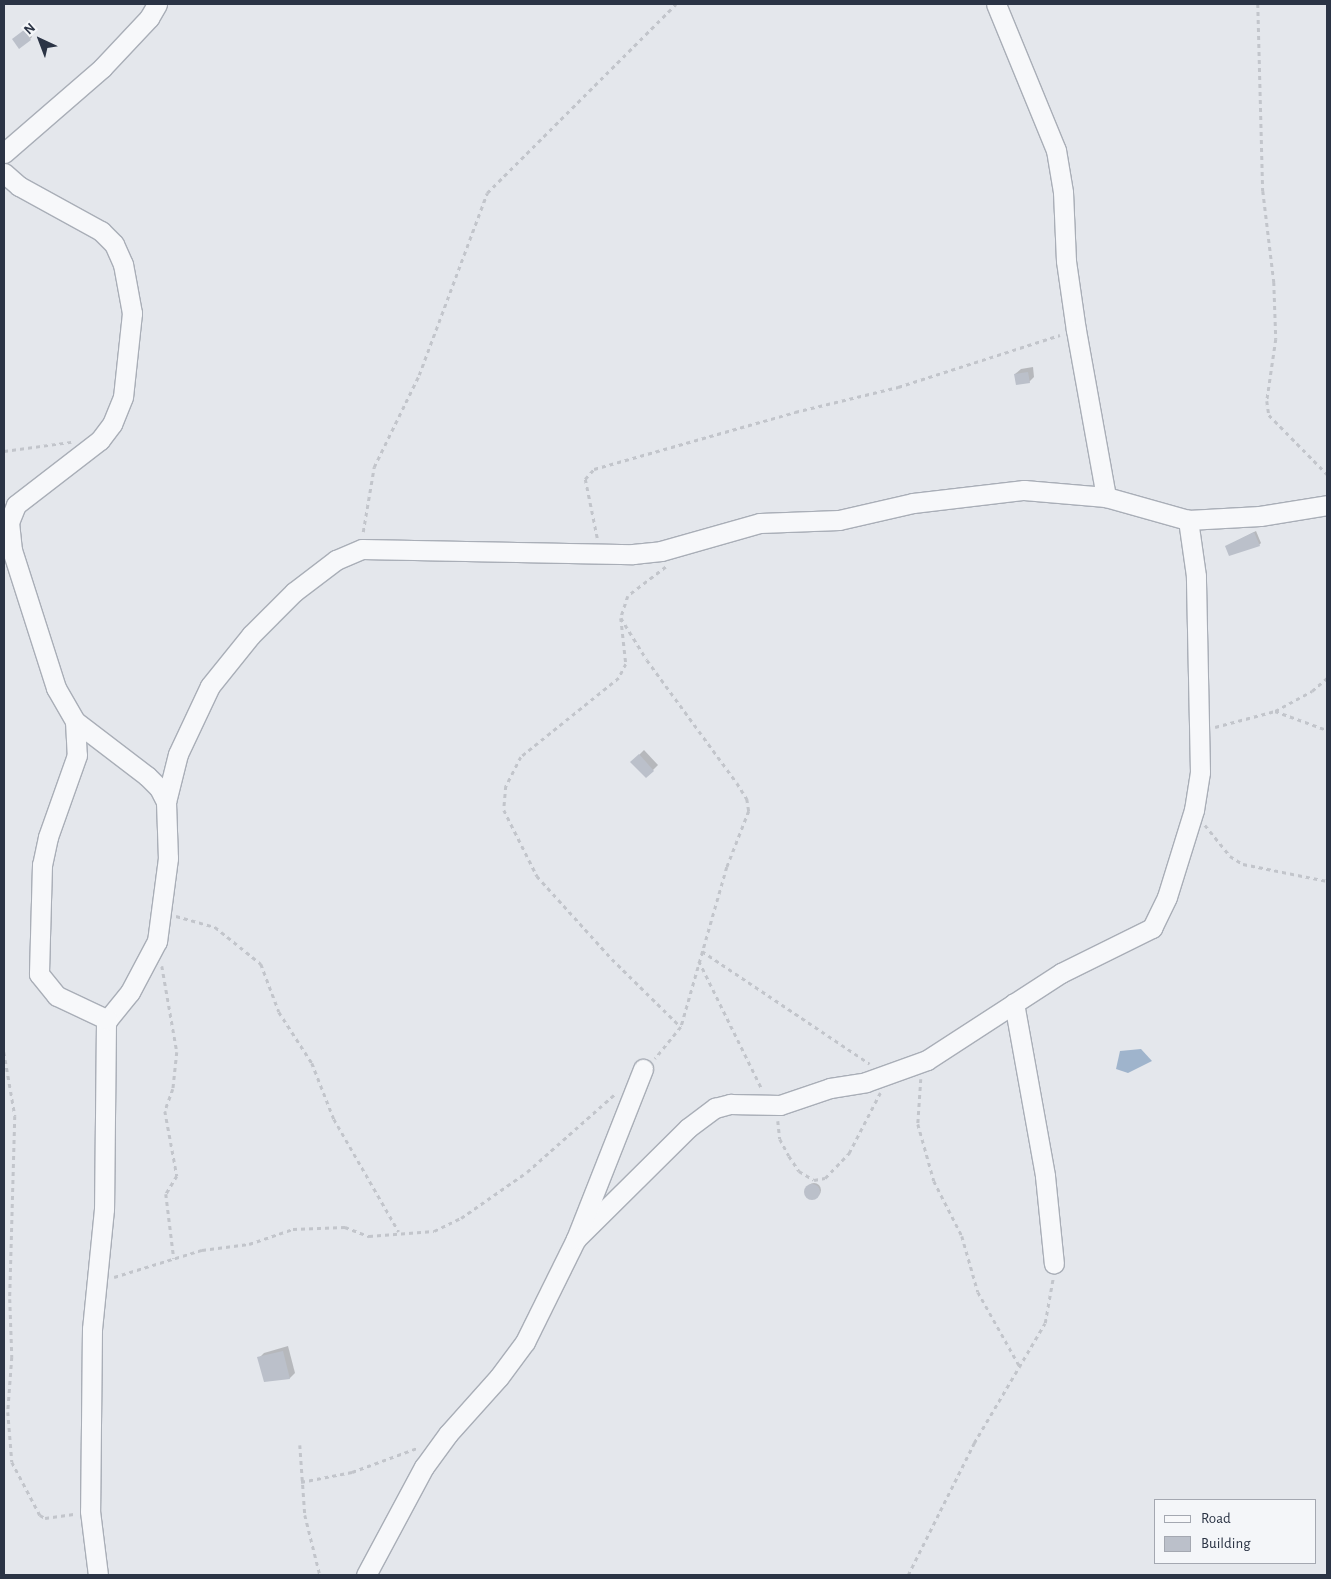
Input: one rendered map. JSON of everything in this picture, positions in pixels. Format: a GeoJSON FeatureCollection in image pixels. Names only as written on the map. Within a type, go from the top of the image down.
{"type":"FeatureCollection","features":[{"type":"Feature","properties":{"kind":"street"},"geometry":{"type":"LineString","coordinates":[[4,153],[102,68],[149,18],[157,4]]}},
{"type":"Feature","properties":{"kind":"street"},"geometry":{"type":"LineString","coordinates":[[996,4],[1056,150],[1063,192],[1066,261],[1076,330],[1106,497]]}},
{"type":"Feature","properties":{"kind":"street"},"geometry":{"type":"LineString","coordinates":[[4,173],[19,186],[101,231],[114,244],[123,264],[132,313],[124,396],[112,424],[100,440],[16,505],[9,522],[12,550],[56,688],[75,721],[147,776],[160,788],[166,802]]}},
{"type":"Feature","properties":{"kind":"street"},"geometry":{"type":"LineString","coordinates":[[98,1575],[90,1511],[92,1329],[104,1209],[108,1020],[130,992],[157,941],[168,858],[166,802],[178,754],[210,686],[251,635],[294,592],[336,560],[362,549],[661,551],[760,523],[840,520],[881,509],[985,493],[1056,490],[1106,497],[1188,520],[1260,516],[1327,505]]}},
{"type":"Feature","properties":{"kind":"street"},"geometry":{"type":"LineString","coordinates":[[576,1239],[702,1116],[730,1104],[780,1104],[830,1088],[890,1074],[928,1060],[1061,973],[1152,928],[1167,897],[1194,810],[1200,772],[1196,576],[1188,520]]}},
{"type":"Feature","properties":{"kind":"street"},"geometry":{"type":"LineString","coordinates":[[75,721],[77,755],[48,837],[42,865],[39,974],[57,996],[108,1020]]}},
{"type":"Feature","properties":{"kind":"street"},"geometry":{"type":"LineString","coordinates":[[1014,1003],[1045,1176],[1054,1264]]}},
{"type":"Feature","properties":{"kind":"street"},"geometry":{"type":"LineString","coordinates":[[366,1575],[424,1467],[448,1434],[499,1377],[525,1342],[576,1239],[643,1069]]}},
{"type":"Feature","properties":{"kind":"path"},"geometry":{"type":"LineString","coordinates":[[362,549],[374,467],[419,375],[487,193],[676,4]]}},
{"type":"Feature","properties":{"kind":"path"},"geometry":{"type":"LineString","coordinates":[[1258,4],[1263,191],[1276,330],[1267,401],[1268,415],[1327,474]]}},
{"type":"Feature","properties":{"kind":"path"},"geometry":{"type":"LineString","coordinates":[[600,552],[585,479],[594,469],[907,385],[1015,347],[1076,330]]}},
{"type":"Feature","properties":{"kind":"path"},"geometry":{"type":"LineString","coordinates":[[4,451],[73,442]]}},
{"type":"Feature","properties":{"kind":"path"},"geometry":{"type":"LineString","coordinates":[[672,563],[628,596],[621,618],[626,664],[619,678],[521,757],[506,786],[504,810],[537,876],[612,959],[681,1027]]}},
{"type":"Feature","properties":{"kind":"path"},"geometry":{"type":"LineString","coordinates":[[621,618],[647,660],[747,800],[749,811],[727,867],[681,1027],[662,1053],[643,1069]]}},
{"type":"Feature","properties":{"kind":"path"},"geometry":{"type":"LineString","coordinates":[[1199,731],[1275,711],[1312,691],[1327,678]]}},
{"type":"Feature","properties":{"kind":"path"},"geometry":{"type":"LineString","coordinates":[[1275,711],[1327,730]]}},
{"type":"Feature","properties":{"kind":"path"},"geometry":{"type":"LineString","coordinates":[[1194,810],[1218,843],[1243,864],[1327,881]]}},
{"type":"Feature","properties":{"kind":"path"},"geometry":{"type":"LineString","coordinates":[[162,914],[215,927],[261,964],[279,1012],[312,1063],[334,1119],[400,1232]]}},
{"type":"Feature","properties":{"kind":"path"},"geometry":{"type":"LineString","coordinates":[[699,960],[768,1105],[777,1118],[780,1139],[789,1156],[799,1171],[814,1180],[825,1178],[848,1153],[890,1074],[823,1035],[770,995],[702,951]]}},
{"type":"Feature","properties":{"kind":"path"},"geometry":{"type":"LineString","coordinates":[[161,961],[177,1052],[173,1089],[165,1112],[177,1176],[166,1194],[174,1259]]}},
{"type":"Feature","properties":{"kind":"path"},"geometry":{"type":"LineString","coordinates":[[4,1052],[15,1116],[10,1299],[12,1357],[8,1412],[12,1462],[45,1518],[90,1511]]}},
{"type":"Feature","properties":{"kind":"path"},"geometry":{"type":"LineString","coordinates":[[928,1060],[919,1084],[918,1100],[918,1124],[924,1152],[934,1181],[962,1236],[978,1292],[1019,1365]]}},
{"type":"Feature","properties":{"kind":"path"},"geometry":{"type":"LineString","coordinates":[[96,1282],[202,1250],[249,1244],[272,1234],[301,1228],[345,1227],[369,1236],[400,1232],[434,1231],[461,1218],[527,1172],[621,1089]]}},
{"type":"Feature","properties":{"kind":"path"},"geometry":{"type":"LineString","coordinates":[[908,1575],[931,1523],[1019,1365],[1045,1323],[1053,1294],[1054,1264]]}},
{"type":"Feature","properties":{"kind":"path"},"geometry":{"type":"LineString","coordinates":[[301,1482],[352,1472],[425,1444]]}},
{"type":"Feature","properties":{"kind":"path"},"geometry":{"type":"LineString","coordinates":[[300,1445],[301,1482],[320,1575]]}},
{"type":"Feature","properties":{"kind":"water"},"geometry":{"type":"Polygon","coordinates":[[[1141,1049],[1152,1061],[1128,1073],[1116,1069],[1120,1051],[1141,1049]]]}},
{"type":"Feature","properties":{"kind":"building"},"geometry":{"type":"Polygon","coordinates":[[[24,30],[31,40],[19,49],[12,39],[24,30]]]}},
{"type":"Feature","properties":{"kind":"building"},"geometry":{"type":"Polygon","coordinates":[[[1028,372],[1030,383],[1016,385],[1014,374],[1028,372]]]}},
{"type":"Feature","properties":{"kind":"building"},"geometry":{"type":"Polygon","coordinates":[[[1254,532],[1260,546],[1229,556],[1225,546],[1254,532]]]}},
{"type":"Feature","properties":{"kind":"building"},"geometry":{"type":"Polygon","coordinates":[[[639,754],[654,771],[646,778],[630,762],[639,754]]]}},
{"type":"Feature","properties":{"kind":"building"},"geometry":{"type":"Polygon","coordinates":[[[809,1184],[815,1184],[820,1189],[818,1198],[809,1200],[804,1195],[804,1189],[809,1184]]]}},
{"type":"Feature","properties":{"kind":"building"},"geometry":{"type":"Polygon","coordinates":[[[283,1351],[290,1379],[264,1382],[257,1357],[283,1351]]]}}]}
